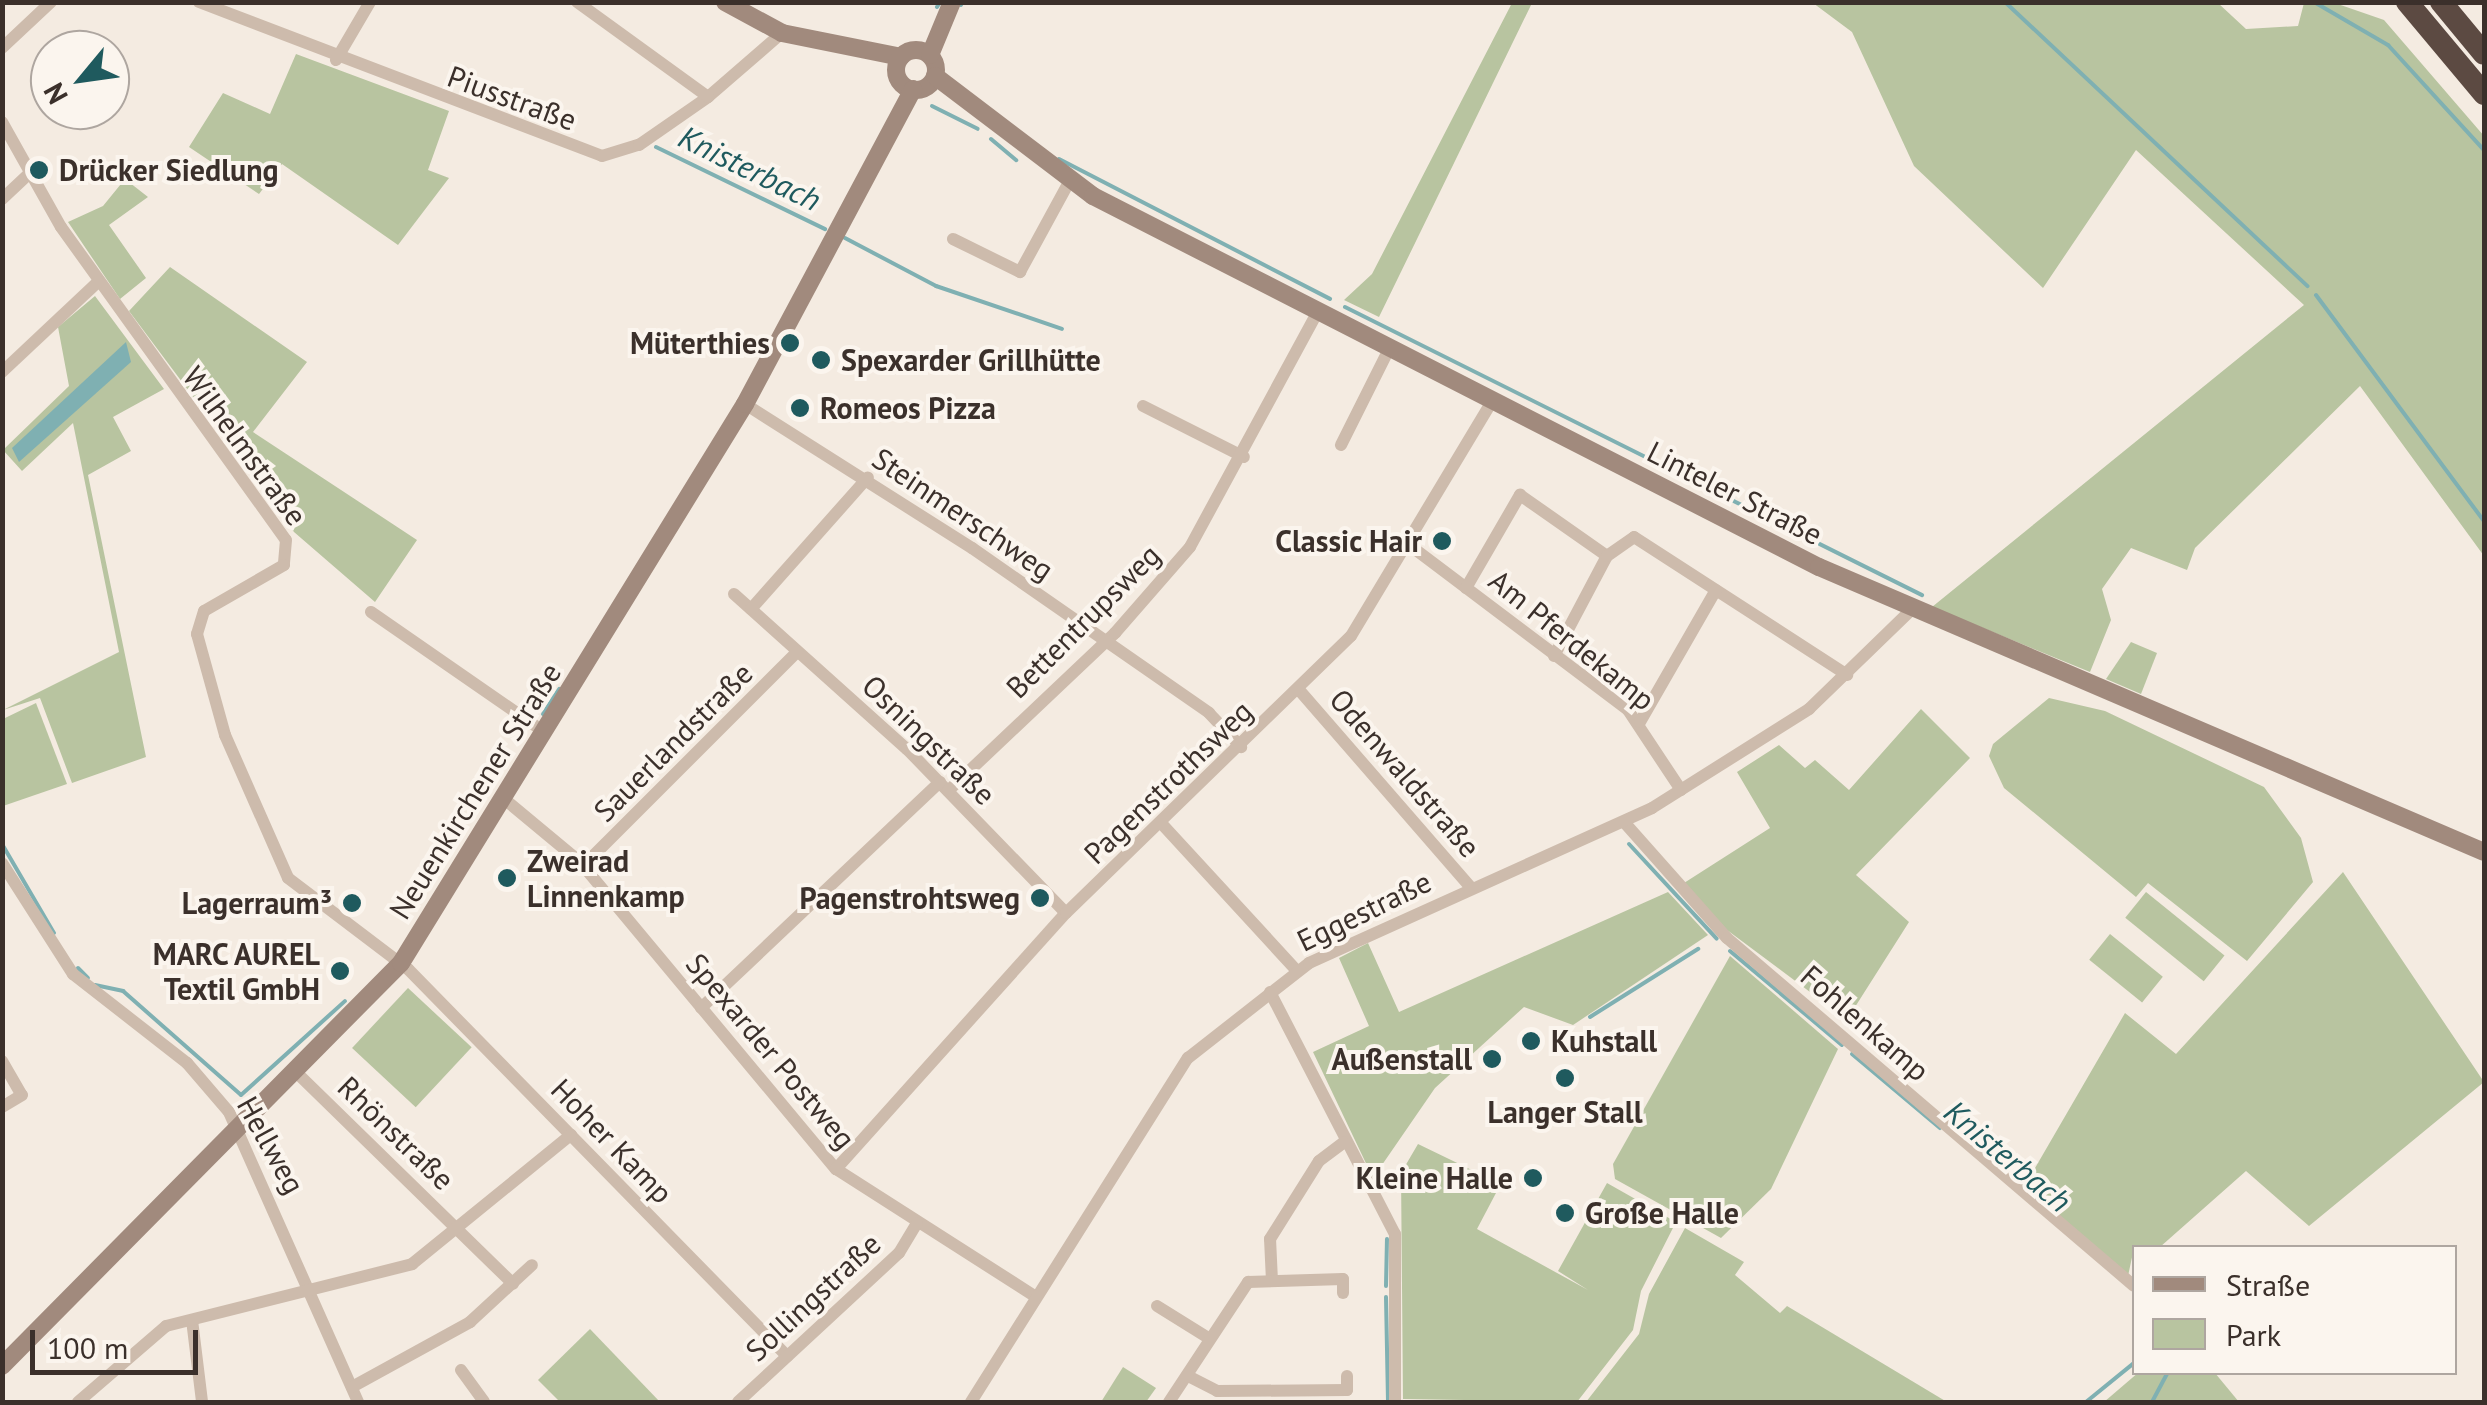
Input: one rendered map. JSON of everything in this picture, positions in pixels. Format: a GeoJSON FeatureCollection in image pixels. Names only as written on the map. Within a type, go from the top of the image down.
{"type":"FeatureCollection","features":[{"type":"Feature","properties":{"kind":"highway"},"geometry":{"type":"LineString","coordinates":[[2407,2],[2484,94]]}},
{"type":"Feature","properties":{"kind":"highway"},"geometry":{"type":"LineString","coordinates":[[2441,2],[2484,54]]}},
{"type":"Feature","properties":{"kind":"street"},"geometry":{"type":"LineString","coordinates":[[2,48],[51,2]]}},
{"type":"Feature","properties":{"kind":"street","name":"Piusstraße"},"geometry":{"type":"LineString","coordinates":[[199,2],[336,60],[602,156],[639,145],[708,97],[782,33]]}},
{"type":"Feature","properties":{"kind":"street"},"geometry":{"type":"LineString","coordinates":[[336,60],[370,2]]}},
{"type":"Feature","properties":{"kind":"street"},"geometry":{"type":"LineString","coordinates":[[577,2],[708,97]]}},
{"type":"Feature","properties":{"kind":"street"},"geometry":{"type":"LineString","coordinates":[[724,2],[782,33],[825,43],[912,77]]}},
{"type":"Feature","properties":{"kind":"street"},"geometry":{"type":"LineString","coordinates":[[912,77],[950,2]]}},
{"type":"Feature","properties":{"kind":"street"},"geometry":{"type":"LineString","coordinates":[[912,77],[924,53]]}},
{"type":"Feature","properties":{"kind":"street","name":"Linteler Straße"},"geometry":{"type":"LineString","coordinates":[[912,77],[991,124],[1069,182],[1492,402],[1911,610],[2484,852]]}},
{"type":"Feature","properties":{"kind":"street","name":"Neuenkirchener Straße"},"geometry":{"type":"LineString","coordinates":[[5,1359],[299,1075],[400,963],[745,404],[912,77]]}},
{"type":"Feature","properties":{"kind":"street","name":"Wilhelmstraße"},"geometry":{"type":"LineString","coordinates":[[2,122],[98,282],[286,540],[279,570],[197,624],[220,719],[270,842],[302,892],[400,963]]}},
{"type":"Feature","properties":{"kind":"street"},"geometry":{"type":"LineString","coordinates":[[2,199],[31,172]]}},
{"type":"Feature","properties":{"kind":"street"},"geometry":{"type":"LineString","coordinates":[[953,239],[1020,272],[1069,182]]}},
{"type":"Feature","properties":{"kind":"street"},"geometry":{"type":"LineString","coordinates":[[2,372],[98,282]]}},
{"type":"Feature","properties":{"kind":"street","name":"Bettentrupsweg"},"geometry":{"type":"LineString","coordinates":[[702,1008],[1104,640],[1190,548],[1244,458],[1318,311]]}},
{"type":"Feature","properties":{"kind":"street"},"geometry":{"type":"LineString","coordinates":[[1341,445],[1390,348]]}},
{"type":"Feature","properties":{"kind":"street","name":"Pagenstrothsweg"},"geometry":{"type":"LineString","coordinates":[[836,1169],[1066,913],[1300,692],[1412,547],[1492,402]]}},
{"type":"Feature","properties":{"kind":"street","name":"Steinmerschweg"},"geometry":{"type":"LineString","coordinates":[[745,404],[868,477],[1210,713],[1242,747]]}},
{"type":"Feature","properties":{"kind":"street"},"geometry":{"type":"LineString","coordinates":[[1143,406],[1244,458]]}},
{"type":"Feature","properties":{"kind":"street"},"geometry":{"type":"LineString","coordinates":[[751,609],[868,477]]}},
{"type":"Feature","properties":{"kind":"street"},"geometry":{"type":"LineString","coordinates":[[1466,588],[1520,495],[1607,556]]}},
{"type":"Feature","properties":{"kind":"street"},"geometry":{"type":"LineString","coordinates":[[1554,656],[1607,556],[1634,537],[1847,675]]}},
{"type":"Feature","properties":{"kind":"street","name":"Am Pferdekamp"},"geometry":{"type":"LineString","coordinates":[[1412,547],[1640,722],[1681,790]]}},
{"type":"Feature","properties":{"kind":"street"},"geometry":{"type":"LineString","coordinates":[[1640,722],[1716,590]]}},
{"type":"Feature","properties":{"kind":"street","name":"Osningstraße"},"geometry":{"type":"LineString","coordinates":[[734,594],[944,787],[1066,913]]}},
{"type":"Feature","properties":{"kind":"street","name":"Eggestraße"},"geometry":{"type":"LineString","coordinates":[[971,1402],[1177,1069],[1297,970],[1624,822],[1681,790],[1847,675],[1911,610]]}},
{"type":"Feature","properties":{"kind":"street"},"geometry":{"type":"LineString","coordinates":[[371,612],[544,732]]}},
{"type":"Feature","properties":{"kind":"street","name":"Sauerlandstraße"},"geometry":{"type":"LineString","coordinates":[[583,866],[798,652]]}},
{"type":"Feature","properties":{"kind":"street","name":"Odenwaldstraße"},"geometry":{"type":"LineString","coordinates":[[1300,692],[1472,888]]}},
{"type":"Feature","properties":{"kind":"street","name":"Spexarder Postweg"},"geometry":{"type":"LineString","coordinates":[[503,798],[583,866],[836,1169],[1036,1296]]}},
{"type":"Feature","properties":{"kind":"street","name":"Fohlenkamp"},"geometry":{"type":"LineString","coordinates":[[1624,822],[1727,938],[2132,1284]]}},
{"type":"Feature","properties":{"kind":"street"},"geometry":{"type":"LineString","coordinates":[[1161,823],[1297,970]]}},
{"type":"Feature","properties":{"kind":"street","name":"Hellweg"},"geometry":{"type":"LineString","coordinates":[[2,864],[73,974],[187,1062],[238,1132],[316,1294],[358,1402]]}},
{"type":"Feature","properties":{"kind":"street","name":"Hoher Kamp"},"geometry":{"type":"LineString","coordinates":[[400,963],[787,1356]]}},
{"type":"Feature","properties":{"kind":"street"},"geometry":{"type":"LineString","coordinates":[[1270,992],[1344,1142],[1396,1234],[1395,1402]]}},
{"type":"Feature","properties":{"kind":"street"},"geometry":{"type":"LineString","coordinates":[[2,1060],[22,1095],[5,1105],[2,1089]]}},
{"type":"Feature","properties":{"kind":"street","name":"Rhönstraße"},"geometry":{"type":"LineString","coordinates":[[299,1075],[513,1284]]}},
{"type":"Feature","properties":{"kind":"street"},"geometry":{"type":"LineString","coordinates":[[78,1402],[140,1342],[192,1320],[394,1273],[571,1135]]}},
{"type":"Feature","properties":{"kind":"street"},"geometry":{"type":"LineString","coordinates":[[1272,1281],[1270,1238],[1319,1161],[1344,1142]]}},
{"type":"Feature","properties":{"kind":"street","name":"Sollingstraße"},"geometry":{"type":"LineString","coordinates":[[738,1402],[899,1254],[917,1223]]}},
{"type":"Feature","properties":{"kind":"street"},"geometry":{"type":"LineString","coordinates":[[352,1387],[470,1322],[532,1265]]}},
{"type":"Feature","properties":{"kind":"street"},"geometry":{"type":"LineString","coordinates":[[1168,1402],[1248,1282],[1342,1279],[1343,1293]]}},
{"type":"Feature","properties":{"kind":"street"},"geometry":{"type":"LineString","coordinates":[[1156,1306],[1210,1340]]}},
{"type":"Feature","properties":{"kind":"street"},"geometry":{"type":"LineString","coordinates":[[192,1320],[202,1402]]}},
{"type":"Feature","properties":{"kind":"street"},"geometry":{"type":"LineString","coordinates":[[461,1370],[484,1402]]}},
{"type":"Feature","properties":{"kind":"street"},"geometry":{"type":"LineString","coordinates":[[1188,1376],[1217,1391],[1347,1390],[1347,1376]]}},
{"type":"Feature","properties":{"kind":"green space"},"geometry":{"type":"Polygon","coordinates":[[[2332,2],[2384,20],[2484,136],[2484,556],[2360,386],[2195,548],[2187,570],[2131,548],[2102,589],[2111,620],[2090,672],[1932,607],[2304,305],[2136,150],[2043,288],[1914,166],[1852,32],[1813,3],[2218,3],[2246,29],[2298,26],[2304,3],[2332,2]]]}},
{"type":"Feature","properties":{"kind":"green space"},"geometry":{"type":"Polygon","coordinates":[[[1512,3],[1532,3],[1379,317],[1344,300],[1372,274],[1512,3]]]}},
{"type":"Feature","properties":{"kind":"green space"},"geometry":{"type":"Polygon","coordinates":[[[296,54],[449,111],[428,170],[449,178],[398,245],[282,164],[259,194],[189,147],[223,93],[270,114],[296,54]]]}},
{"type":"Feature","properties":{"kind":"green space"},"geometry":{"type":"Polygon","coordinates":[[[125,179],[148,197],[109,225],[146,278],[120,299],[68,222],[103,206],[125,179]]]}},
{"type":"Feature","properties":{"kind":"green space"},"geometry":{"type":"Polygon","coordinates":[[[170,267],[307,362],[253,432],[417,540],[375,602],[294,532],[129,311],[170,267]]]}},
{"type":"Feature","properties":{"kind":"green space"},"geometry":{"type":"Polygon","coordinates":[[[95,296],[164,389],[113,417],[131,451],[88,475],[146,757],[72,783],[40,698],[3,710],[119,652],[73,423],[22,471],[3,450],[69,386],[58,327],[95,296]]]}},
{"type":"Feature","properties":{"kind":"green space"},"geometry":{"type":"Polygon","coordinates":[[[2131,642],[2157,653],[2141,694],[2106,679],[2131,642]]]}},
{"type":"Feature","properties":{"kind":"green space"},"geometry":{"type":"Polygon","coordinates":[[[2049,698],[2105,711],[2264,787],[2301,838],[2313,882],[2247,961],[2148,883],[2136,897],[2004,788],[1989,756],[1993,744],[2049,698]]]}},
{"type":"Feature","properties":{"kind":"green space"},"geometry":{"type":"Polygon","coordinates":[[[36,703],[67,784],[3,806],[3,719],[36,703]]]}},
{"type":"Feature","properties":{"kind":"green space"},"geometry":{"type":"Polygon","coordinates":[[[1921,709],[1970,758],[1856,875],[1909,922],[1855,1007],[1814,995],[1727,930],[1684,883],[1770,828],[1737,772],[1779,745],[1805,768],[1815,760],[1849,790],[1921,709]]]}},
{"type":"Feature","properties":{"kind":"green space"},"geometry":{"type":"Polygon","coordinates":[[[2343,872],[2484,1082],[2309,1226],[2246,1171],[2162,1245],[2132,1245],[2128,1276],[2024,1187],[2125,1013],[2176,1054],[2343,872]]]}},
{"type":"Feature","properties":{"kind":"green space"},"geometry":{"type":"Polygon","coordinates":[[[1668,892],[1708,935],[1573,1025],[1524,1007],[1435,1088],[1373,1178],[1313,1052],[1369,1026],[1339,958],[1368,943],[1399,1012],[1668,892]]]}},
{"type":"Feature","properties":{"kind":"green space"},"geometry":{"type":"Polygon","coordinates":[[[2146,892],[2224,956],[2204,981],[2125,918],[2146,892]]]}},
{"type":"Feature","properties":{"kind":"green space"},"geometry":{"type":"Polygon","coordinates":[[[2110,934],[2163,977],[2142,1002],[2089,960],[2110,934]]]}},
{"type":"Feature","properties":{"kind":"green space"},"geometry":{"type":"Polygon","coordinates":[[[1730,956],[1838,1049],[1771,1189],[1721,1238],[1615,1179],[1613,1164],[1730,956]]]}},
{"type":"Feature","properties":{"kind":"green space"},"geometry":{"type":"Polygon","coordinates":[[[408,988],[472,1047],[416,1107],[352,1048],[408,988]]]}},
{"type":"Feature","properties":{"kind":"green space"},"geometry":{"type":"Polygon","coordinates":[[[1418,1144],[1480,1174],[1476,1183],[1496,1193],[1477,1229],[1588,1290],[1558,1271],[1607,1183],[1676,1222],[1641,1291],[1633,1330],[1577,1402],[1403,1399],[1401,1173],[1418,1144]]]}},
{"type":"Feature","properties":{"kind":"green space"},"geometry":{"type":"Polygon","coordinates":[[[1685,1228],[1744,1262],[1735,1275],[1780,1313],[1787,1306],[1947,1402],[1586,1402],[1639,1334],[1649,1294],[1685,1228]]]}},
{"type":"Feature","properties":{"kind":"green space"},"geometry":{"type":"Polygon","coordinates":[[[590,1329],[660,1402],[560,1402],[538,1380],[590,1329]]]}},
{"type":"Feature","properties":{"kind":"green space"},"geometry":{"type":"Polygon","coordinates":[[[1123,1367],[1156,1388],[1146,1402],[1101,1402],[1123,1367]]]}},
{"type":"Feature","properties":{"kind":"green space"},"geometry":{"type":"Polygon","coordinates":[[[2136,1375],[2217,1375],[2239,1402],[2104,1402],[2136,1375]]]}},
{"type":"Feature","properties":{"kind":"water"},"geometry":{"type":"Polygon","coordinates":[[[126,342],[131,362],[19,462],[12,448],[126,342]]]}},
{"type":"Feature","properties":{"kind":"waterway"},"geometry":{"type":"LineString","coordinates":[[937,7],[940,2]]}},
{"type":"Feature","properties":{"kind":"waterway"},"geometry":{"type":"LineString","coordinates":[[2005,2],[2307,286]]}},
{"type":"Feature","properties":{"kind":"waterway"},"geometry":{"type":"LineString","coordinates":[[2314,2],[2388,45],[2484,150]]}},
{"type":"Feature","properties":{"kind":"waterway"},"geometry":{"type":"LineString","coordinates":[[932,106],[978,129]]}},
{"type":"Feature","properties":{"kind":"waterway"},"geometry":{"type":"LineString","coordinates":[[991,139],[1016,160]]}},
{"type":"Feature","properties":{"kind":"waterway","name":"Knisterbach"},"geometry":{"type":"LineString","coordinates":[[656,147],[825,229]]}},
{"type":"Feature","properties":{"kind":"waterway"},"geometry":{"type":"LineString","coordinates":[[1059,159],[1330,299]]}},
{"type":"Feature","properties":{"kind":"waterway","name":"Knisterbach"},"geometry":{"type":"LineString","coordinates":[[845,238],[936,286],[1062,329]]}},
{"type":"Feature","properties":{"kind":"waterway"},"geometry":{"type":"LineString","coordinates":[[2316,295],[2484,521]]}},
{"type":"Feature","properties":{"kind":"waterway"},"geometry":{"type":"LineString","coordinates":[[1345,307],[1922,595]]}},
{"type":"Feature","properties":{"kind":"waterway"},"geometry":{"type":"LineString","coordinates":[[543,714],[559,689]]}},
{"type":"Feature","properties":{"kind":"waterway","name":"Knisterbach"},"geometry":{"type":"LineString","coordinates":[[2,844],[54,933]]}},
{"type":"Feature","properties":{"kind":"waterway","name":"Knisterbach"},"geometry":{"type":"LineString","coordinates":[[1629,844],[1717,939]]}},
{"type":"Feature","properties":{"kind":"waterway"},"geometry":{"type":"LineString","coordinates":[[1590,1017],[1698,949]]}},
{"type":"Feature","properties":{"kind":"waterway","name":"Knisterbach"},"geometry":{"type":"LineString","coordinates":[[1730,951],[1842,1045]]}},
{"type":"Feature","properties":{"kind":"waterway","name":"Knisterbach"},"geometry":{"type":"LineString","coordinates":[[78,968],[88,978]]}},
{"type":"Feature","properties":{"kind":"waterway","name":"Knisterbach"},"geometry":{"type":"LineString","coordinates":[[95,985],[123,991],[241,1095],[345,1001]]}},
{"type":"Feature","properties":{"kind":"waterway","name":"Knisterbach"},"geometry":{"type":"LineString","coordinates":[[1852,1054],[1940,1128]]}},
{"type":"Feature","properties":{"kind":"waterway"},"geometry":{"type":"LineString","coordinates":[[1386,1286],[1387,1239]]}},
{"type":"Feature","properties":{"kind":"waterway"},"geometry":{"type":"LineString","coordinates":[[1386,1297],[1388,1402]]}},
{"type":"Feature","properties":{"kind":"waterway","name":"Knisterbach"},"geometry":{"type":"LineString","coordinates":[[2086,1402],[2132,1365]]}},
{"type":"Feature","properties":{"kind":"waterway"},"geometry":{"type":"LineString","coordinates":[[2152,1402],[2166,1375]]}},
{"type":"Feature","properties":{"kind":"place","name":"Drücker Siedlung"},"geometry":{"type":"Point","coordinates":[39,170]}},
{"type":"Feature","properties":{"kind":"place","name":"Müterthies"},"geometry":{"type":"Point","coordinates":[790,343]}},
{"type":"Feature","properties":{"kind":"place","name":"Spexarder Grillhütte"},"geometry":{"type":"Point","coordinates":[821,360]}},
{"type":"Feature","properties":{"kind":"place","name":"Romeos Pizza"},"geometry":{"type":"Point","coordinates":[800,408]}},
{"type":"Feature","properties":{"kind":"place","name":"Classic Hair"},"geometry":{"type":"Point","coordinates":[1442,541]}},
{"type":"Feature","properties":{"kind":"place","name":"Zweirad Linnenkamp"},"geometry":{"type":"Point","coordinates":[507,878]}},
{"type":"Feature","properties":{"kind":"place","name":"Pagenstrohtsweg"},"geometry":{"type":"Point","coordinates":[1040,898]}},
{"type":"Feature","properties":{"kind":"place","name":"Lagerraum³"},"geometry":{"type":"Point","coordinates":[352,903]}},
{"type":"Feature","properties":{"kind":"place","name":"MARC AUREL Textil GmbH"},"geometry":{"type":"Point","coordinates":[340,971]}},
{"type":"Feature","properties":{"kind":"place","name":"Kuhstall"},"geometry":{"type":"Point","coordinates":[1531,1041]}},
{"type":"Feature","properties":{"kind":"place","name":"Außenstall"},"geometry":{"type":"Point","coordinates":[1492,1059]}},
{"type":"Feature","properties":{"kind":"place","name":"Langer Stall"},"geometry":{"type":"Point","coordinates":[1565,1078]}},
{"type":"Feature","properties":{"kind":"place","name":"Kleine Halle"},"geometry":{"type":"Point","coordinates":[1533,1178]}},
{"type":"Feature","properties":{"kind":"place","name":"Große Halle"},"geometry":{"type":"Point","coordinates":[1565,1213]}}]}
